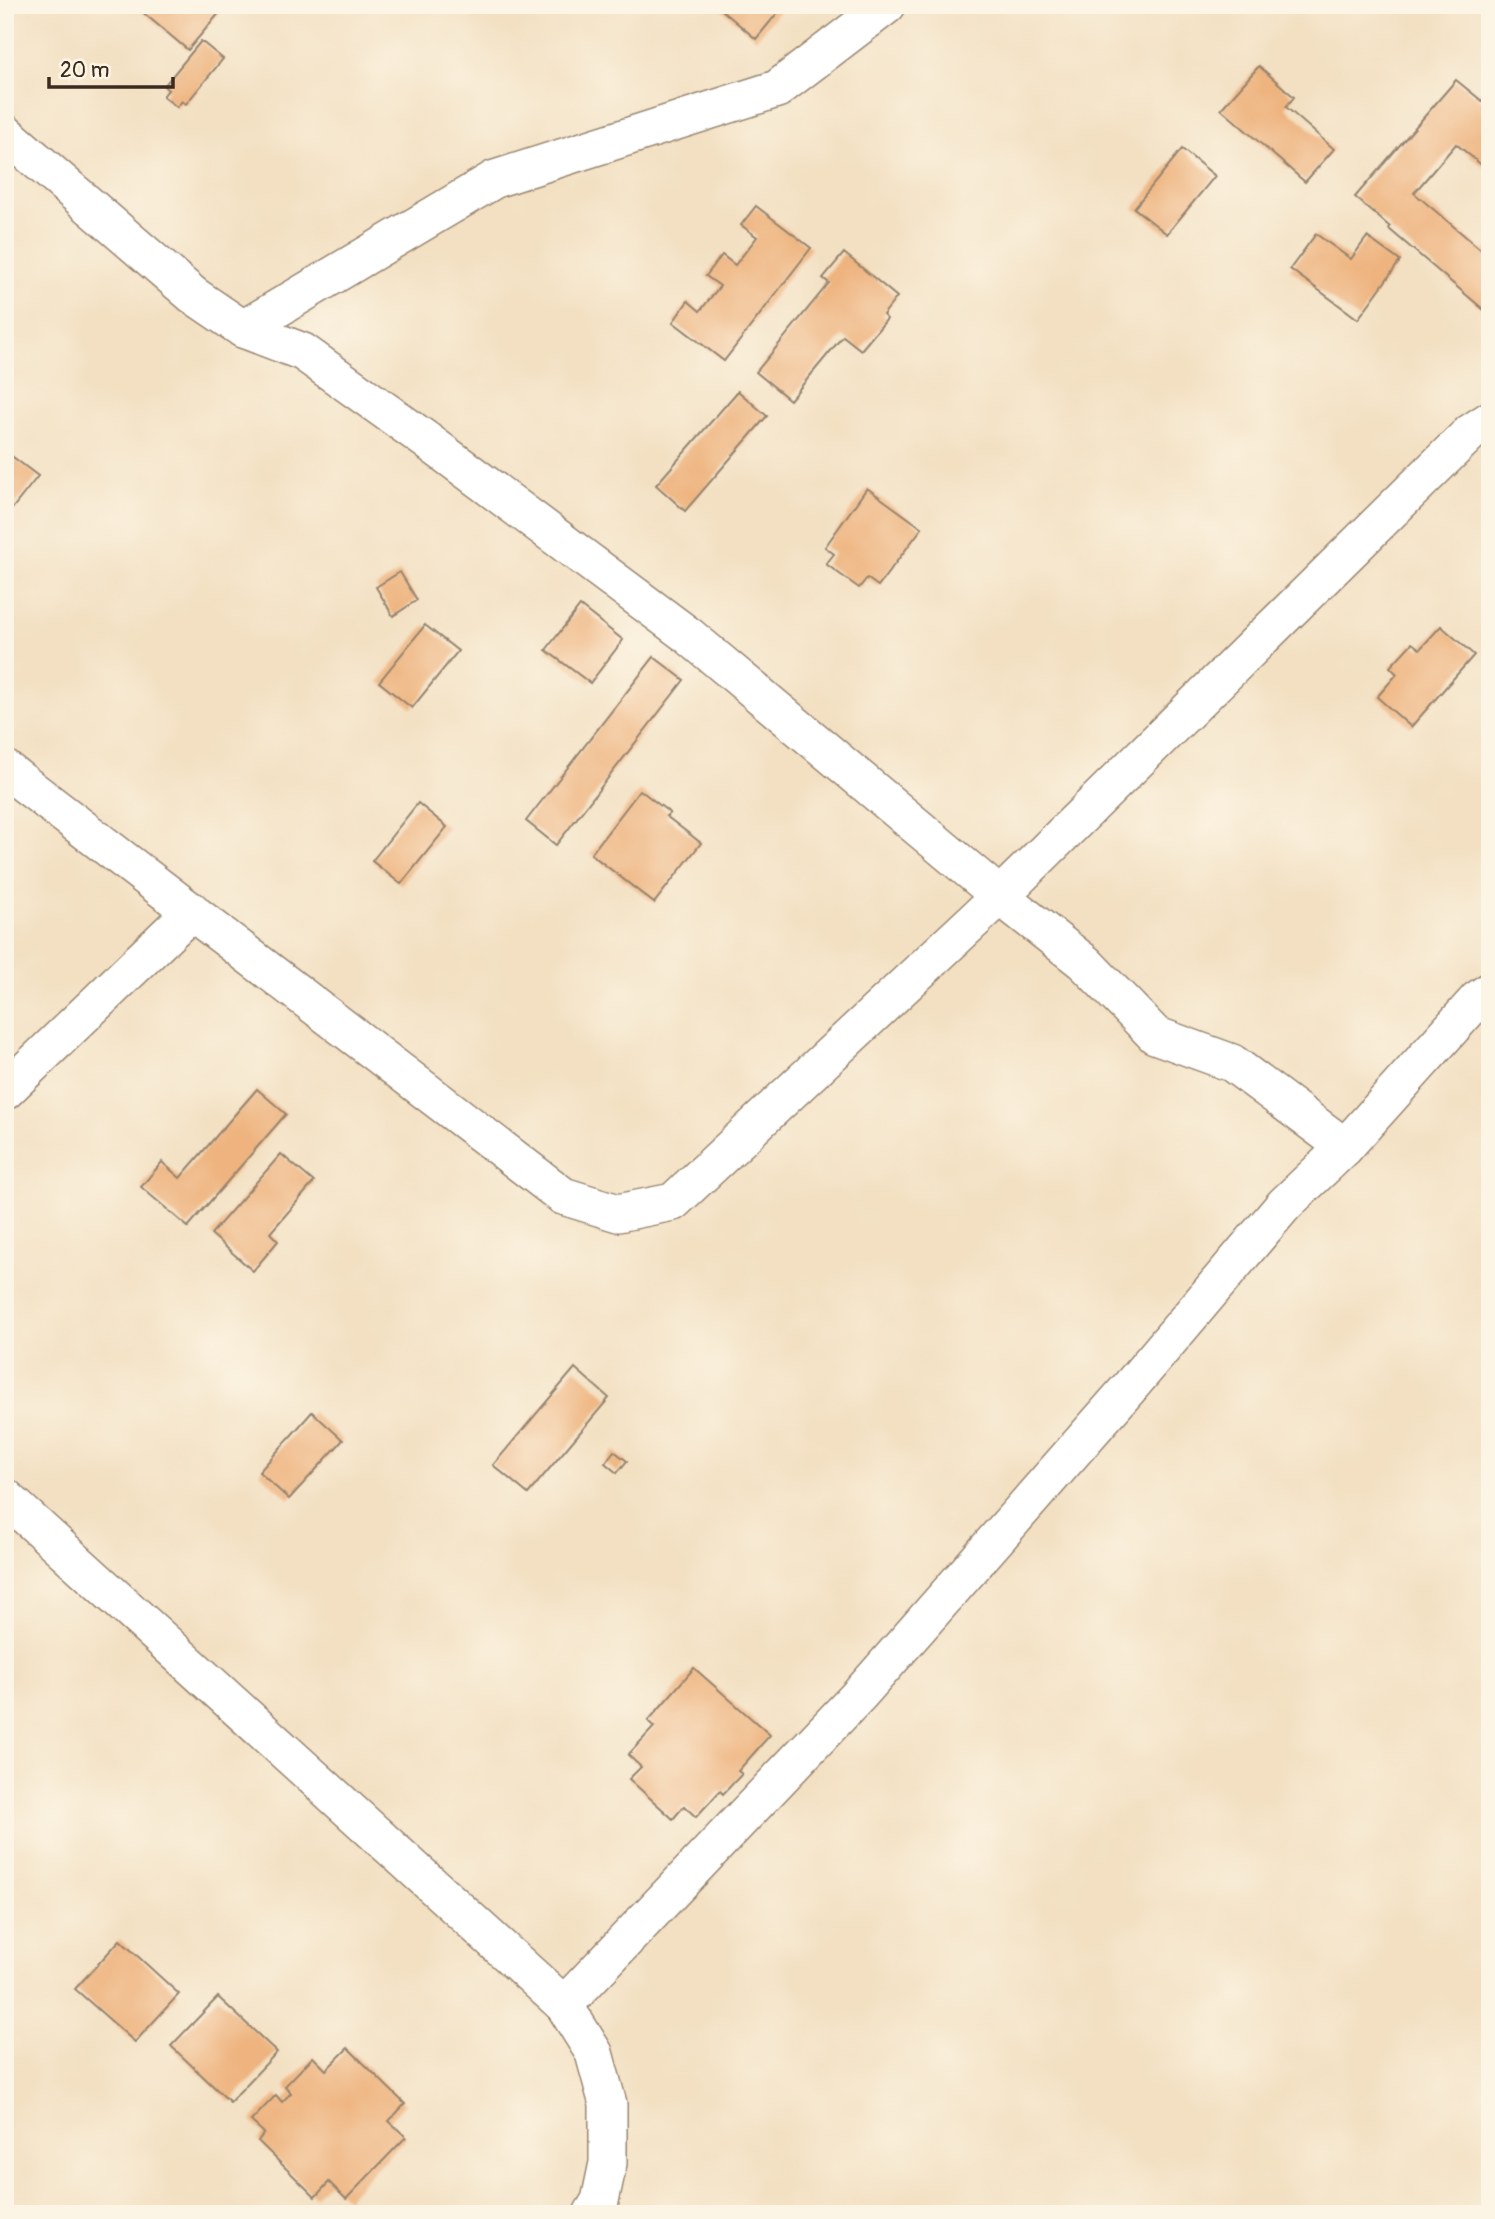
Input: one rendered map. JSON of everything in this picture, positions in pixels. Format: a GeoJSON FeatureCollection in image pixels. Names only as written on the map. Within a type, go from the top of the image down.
{"type":"FeatureCollection","features":[{"type":"Feature","properties":{"kind":"street"},"geometry":{"type":"LineString","coordinates":[[243,329],[495,178],[777,89],[887,5]]}},
{"type":"Feature","properties":{"kind":"street"},"geometry":{"type":"LineString","coordinates":[[5,133],[194,295],[243,329],[303,352],[678,627],[1000,896],[1085,963],[1155,1035],[1232,1063],[1345,1147]]}},
{"type":"Feature","properties":{"kind":"street"},"geometry":{"type":"LineString","coordinates":[[5,769],[563,1196],[618,1213],[673,1202],[1000,896],[1470,433],[1490,420]]}},
{"type":"Feature","properties":{"kind":"street"},"geometry":{"type":"LineString","coordinates":[[5,1091],[192,911]]}},
{"type":"Feature","properties":{"kind":"street"},"geometry":{"type":"LineString","coordinates":[[564,2006],[860,1693],[1129,1388],[1284,1205],[1345,1147],[1477,1000],[1490,991]]}},
{"type":"Feature","properties":{"kind":"street"},"geometry":{"type":"LineString","coordinates":[[5,1497],[564,2006],[594,2053],[608,2104],[608,2163],[600,2201],[592,2214]]}},
{"type":"Feature","properties":{"kind":"building"},"geometry":{"type":"Polygon","coordinates":[[[134,5],[226,5],[188,50],[134,5]]]}},
{"type":"Feature","properties":{"kind":"building"},"geometry":{"type":"Polygon","coordinates":[[[716,5],[784,5],[756,39],[716,5]]]}},
{"type":"Feature","properties":{"kind":"building"},"geometry":{"type":"Polygon","coordinates":[[[201,41],[223,59],[186,104],[182,101],[177,107],[163,96],[168,90],[164,86],[201,41]]]}},
{"type":"Feature","properties":{"kind":"building"},"geometry":{"type":"Polygon","coordinates":[[[1259,66],[1294,97],[1286,107],[1334,149],[1305,182],[1221,109],[1259,66]]]}},
{"type":"Feature","properties":{"kind":"building"},"geometry":{"type":"Polygon","coordinates":[[[1456,80],[1482,101],[1487,95],[1490,97],[1490,172],[1456,144],[1414,193],[1484,252],[1490,245],[1490,315],[1355,197],[1456,80]]]}},
{"type":"Feature","properties":{"kind":"building"},"geometry":{"type":"Polygon","coordinates":[[[1182,149],[1215,176],[1167,234],[1134,208],[1182,149]]]}},
{"type":"Feature","properties":{"kind":"building"},"geometry":{"type":"Polygon","coordinates":[[[756,206],[811,248],[724,361],[673,322],[688,301],[700,311],[720,286],[706,276],[722,255],[735,265],[757,237],[741,225],[756,206]]]}},
{"type":"Feature","properties":{"kind":"building"},"geometry":{"type":"Polygon","coordinates":[[[1316,234],[1351,259],[1367,237],[1400,261],[1358,319],[1290,269],[1316,234]]]}},
{"type":"Feature","properties":{"kind":"building"},"geometry":{"type":"Polygon","coordinates":[[[844,253],[897,297],[883,315],[887,319],[861,350],[843,336],[790,400],[756,372],[829,283],[823,278],[844,253]]]}},
{"type":"Feature","properties":{"kind":"building"},"geometry":{"type":"Polygon","coordinates":[[[738,391],[767,416],[685,511],[656,485],[738,391]]]}},
{"type":"Feature","properties":{"kind":"building"},"geometry":{"type":"Polygon","coordinates":[[[5,451],[38,476],[11,510],[5,505],[5,451]]]}},
{"type":"Feature","properties":{"kind":"building"},"geometry":{"type":"Polygon","coordinates":[[[867,488],[922,528],[878,586],[867,578],[859,588],[826,564],[834,554],[825,547],[867,488]]]}},
{"type":"Feature","properties":{"kind":"building"},"geometry":{"type":"Polygon","coordinates":[[[400,572],[417,600],[393,616],[376,587],[400,572]]]}},
{"type":"Feature","properties":{"kind":"building"},"geometry":{"type":"Polygon","coordinates":[[[580,606],[623,640],[590,683],[546,650],[580,606]]]}},
{"type":"Feature","properties":{"kind":"building"},"geometry":{"type":"Polygon","coordinates":[[[425,625],[458,651],[412,708],[379,682],[425,625]]]}},
{"type":"Feature","properties":{"kind":"building"},"geometry":{"type":"Polygon","coordinates":[[[1441,626],[1474,655],[1411,727],[1377,697],[1397,674],[1390,667],[1412,643],[1420,649],[1441,626]]]}},
{"type":"Feature","properties":{"kind":"building"},"geometry":{"type":"Polygon","coordinates":[[[654,657],[684,680],[556,845],[526,821],[654,657]]]}},
{"type":"Feature","properties":{"kind":"building"},"geometry":{"type":"Polygon","coordinates":[[[640,790],[670,813],[666,816],[701,843],[654,903],[591,854],[640,790]]]}},
{"type":"Feature","properties":{"kind":"building"},"geometry":{"type":"Polygon","coordinates":[[[418,803],[447,827],[401,884],[372,861],[418,803]]]}},
{"type":"Feature","properties":{"kind":"building"},"geometry":{"type":"Polygon","coordinates":[[[257,1089],[286,1114],[188,1227],[141,1187],[162,1162],[180,1178],[257,1089]]]}},
{"type":"Feature","properties":{"kind":"building"},"geometry":{"type":"Polygon","coordinates":[[[281,1154],[314,1182],[270,1233],[278,1241],[253,1271],[211,1234],[281,1154]]]}},
{"type":"Feature","properties":{"kind":"building"},"geometry":{"type":"Polygon","coordinates":[[[575,1368],[609,1398],[528,1494],[493,1465],[575,1368]]]}},
{"type":"Feature","properties":{"kind":"building"},"geometry":{"type":"Polygon","coordinates":[[[312,1412],[343,1440],[289,1499],[259,1472],[312,1412]]]}},
{"type":"Feature","properties":{"kind":"building"},"geometry":{"type":"Polygon","coordinates":[[[614,1451],[627,1461],[617,1473],[605,1463],[614,1451]]]}},
{"type":"Feature","properties":{"kind":"building"},"geometry":{"type":"Polygon","coordinates":[[[694,1668],[770,1735],[738,1771],[742,1774],[723,1794],[720,1791],[696,1817],[684,1806],[673,1819],[629,1779],[641,1767],[628,1755],[654,1727],[648,1721],[694,1668]]]}},
{"type":"Feature","properties":{"kind":"building"},"geometry":{"type":"Polygon","coordinates":[[[120,1940],[179,1994],[135,2042],[75,1989],[120,1940]]]}},
{"type":"Feature","properties":{"kind":"building"},"geometry":{"type":"Polygon","coordinates":[[[218,1997],[277,2052],[230,2102],[171,2046],[218,1997]]]}},
{"type":"Feature","properties":{"kind":"building"},"geometry":{"type":"Polygon","coordinates":[[[348,2048],[405,2104],[389,2121],[406,2137],[346,2199],[329,2182],[315,2197],[258,2141],[264,2133],[251,2121],[276,2095],[282,2102],[291,2093],[285,2086],[313,2057],[326,2070],[348,2048]]]}}]}
